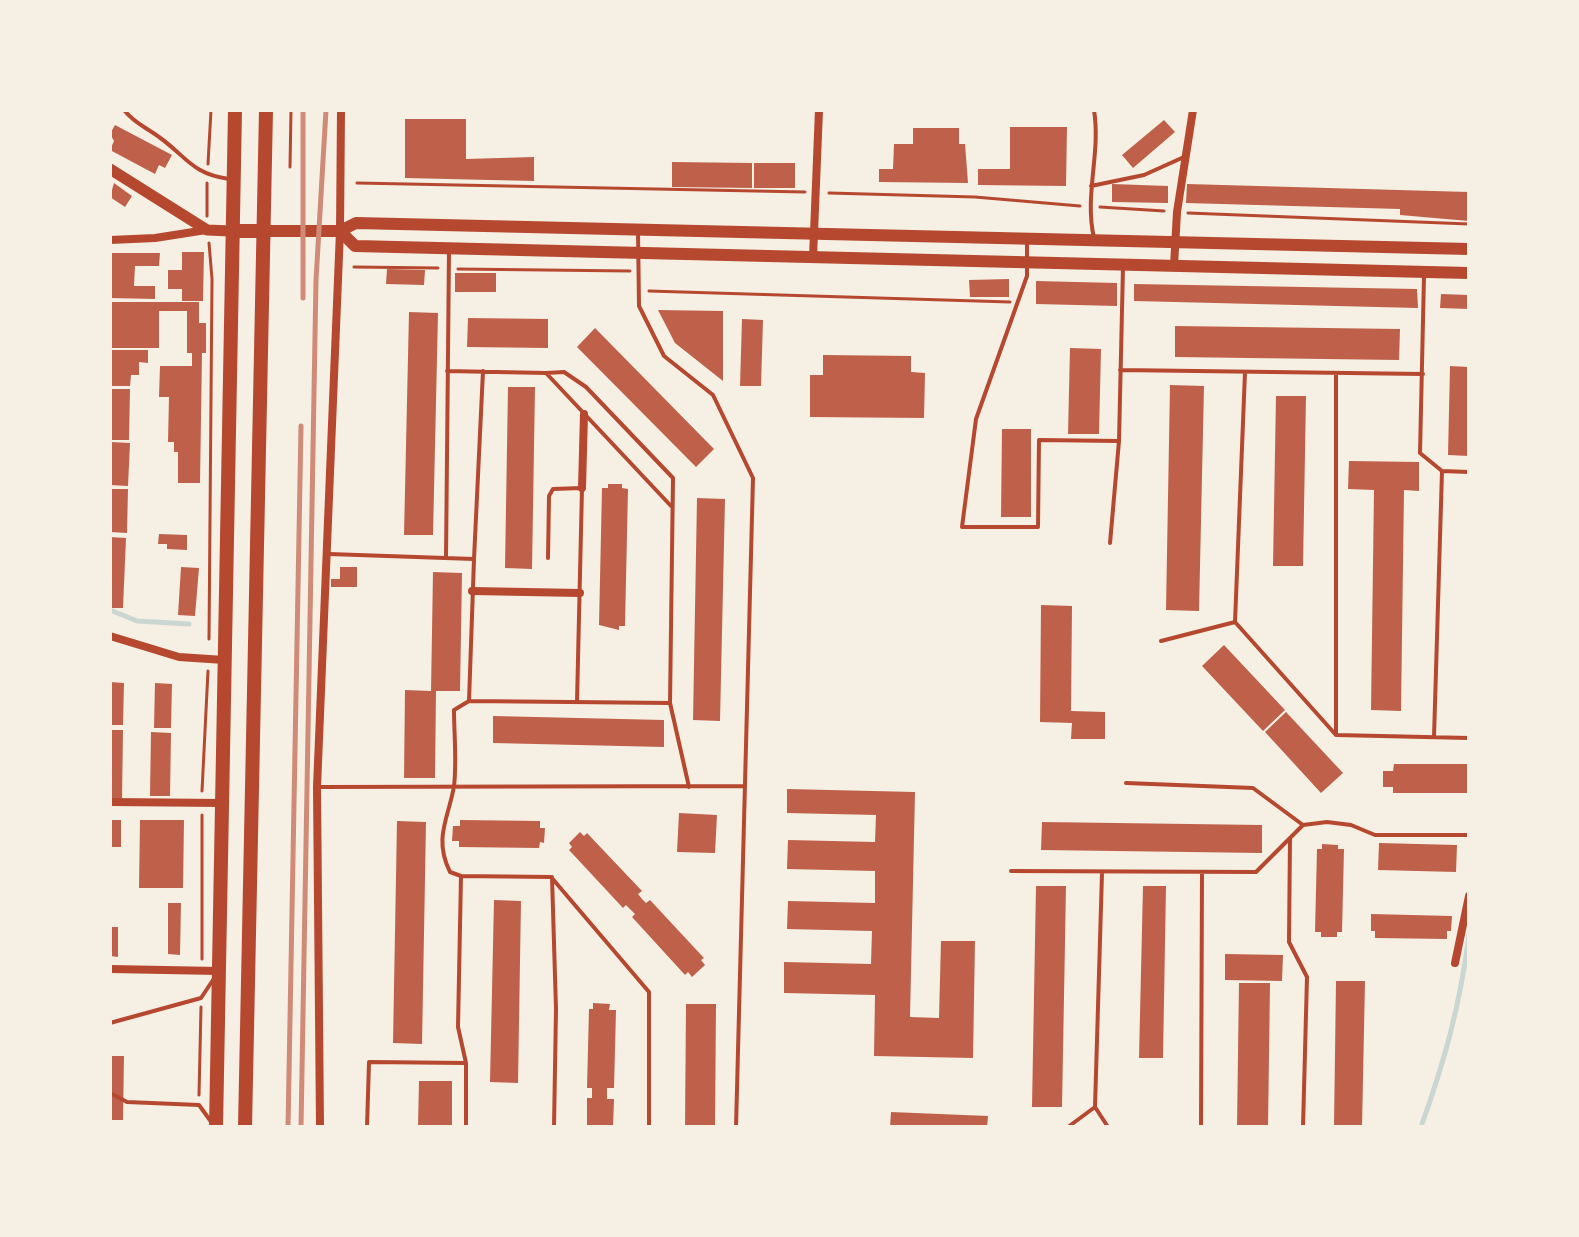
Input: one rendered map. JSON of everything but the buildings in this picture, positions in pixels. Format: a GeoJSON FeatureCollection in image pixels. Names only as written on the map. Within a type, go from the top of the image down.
{"type":"FeatureCollection","features":[{"type":"Feature","properties":{"kind":"highway"},"geometry":{"type":"LineString","coordinates":[[216,1127],[235,110]]}},
{"type":"Feature","properties":{"kind":"highway"},"geometry":{"type":"LineString","coordinates":[[245,1127],[266,110]]}},
{"type":"Feature","properties":{"kind":"highway"},"geometry":{"type":"LineString","coordinates":[[231,231],[264,231]]}},
{"type":"Feature","properties":{"kind":"main road"},"geometry":{"type":"LineString","coordinates":[[264,231],[340,231],[356,223],[1469,249]]}},
{"type":"Feature","properties":{"kind":"main road"},"geometry":{"type":"LineString","coordinates":[[340,231],[355,246],[1469,273]]}},
{"type":"Feature","properties":{"kind":"street"},"geometry":{"type":"LineString","coordinates":[[320,1127],[317,787],[340,231],[341,110]]}},
{"type":"Feature","properties":{"kind":"street"},"geometry":{"type":"LineString","coordinates":[[813,257],[819,110]]}},
{"type":"Feature","properties":{"kind":"street"},"geometry":{"type":"LineString","coordinates":[[1174,266],[1177,212],[1193,110]]}},
{"type":"Feature","properties":{"kind":"street"},"geometry":{"type":"LineString","coordinates":[[110,169],[207,230]]}},
{"type":"Feature","properties":{"kind":"street"},"geometry":{"type":"LineString","coordinates":[[110,240],[155,238],[207,230],[231,231]]}},
{"type":"Feature","properties":{"kind":"street"},"geometry":{"type":"LineString","coordinates":[[582,488],[584,414]]}},
{"type":"Feature","properties":{"kind":"street"},"geometry":{"type":"LineString","coordinates":[[472,591],[580,593]]}},
{"type":"Feature","properties":{"kind":"street"},"geometry":{"type":"LineString","coordinates":[[110,636],[179,657],[224,660]]}},
{"type":"Feature","properties":{"kind":"street"},"geometry":{"type":"LineString","coordinates":[[110,802],[222,803]]}},
{"type":"Feature","properties":{"kind":"street"},"geometry":{"type":"LineString","coordinates":[[1455,963],[1469,896]]}},
{"type":"Feature","properties":{"kind":"street"},"geometry":{"type":"LineString","coordinates":[[110,969],[219,971]]}},
{"type":"Feature","properties":{"kind":"lane"},"geometry":{"type":"LineString","coordinates":[[124,110],[141,128],[160,137],[187,164],[207,174],[233,179]]}},
{"type":"Feature","properties":{"kind":"lane"},"geometry":{"type":"LineString","coordinates":[[1094,110],[1097,133],[1089,207],[1095,240]]}},
{"type":"Feature","properties":{"kind":"lane"},"geometry":{"type":"LineString","coordinates":[[1091,186],[1144,175],[1184,157]]}},
{"type":"Feature","properties":{"kind":"lane"},"geometry":{"type":"LineString","coordinates":[[638,229],[639,306],[664,356],[713,395],[753,478],[736,1127]]}},
{"type":"Feature","properties":{"kind":"lane"},"geometry":{"type":"LineString","coordinates":[[1027,238],[1027,276],[976,419],[962,527],[1038,527],[1039,440],[1119,441]]}},
{"type":"Feature","properties":{"kind":"lane"},"geometry":{"type":"LineString","coordinates":[[446,558],[449,248]]}},
{"type":"Feature","properties":{"kind":"lane"},"geometry":{"type":"LineString","coordinates":[[1110,543],[1119,441],[1123,264]]}},
{"type":"Feature","properties":{"kind":"lane"},"geometry":{"type":"LineString","coordinates":[[1424,271],[1420,453],[1442,471],[1469,472]]}},
{"type":"Feature","properties":{"kind":"lane"},"geometry":{"type":"LineString","coordinates":[[1120,370],[1423,374]]}},
{"type":"Feature","properties":{"kind":"lane"},"geometry":{"type":"LineString","coordinates":[[447,371],[564,372],[586,387],[673,478],[670,703],[689,787]]}},
{"type":"Feature","properties":{"kind":"lane"},"geometry":{"type":"LineString","coordinates":[[469,701],[483,371]]}},
{"type":"Feature","properties":{"kind":"lane"},"geometry":{"type":"LineString","coordinates":[[1245,372],[1235,622],[1336,735],[1469,738]]}},
{"type":"Feature","properties":{"kind":"lane"},"geometry":{"type":"LineString","coordinates":[[546,373],[672,507]]}},
{"type":"Feature","properties":{"kind":"lane"},"geometry":{"type":"LineString","coordinates":[[1336,373],[1336,735]]}},
{"type":"Feature","properties":{"kind":"lane"},"geometry":{"type":"LineString","coordinates":[[1434,737],[1442,471]]}},
{"type":"Feature","properties":{"kind":"lane"},"geometry":{"type":"LineString","coordinates":[[548,558],[549,496],[553,489],[582,488],[577,702]]}},
{"type":"Feature","properties":{"kind":"lane"},"geometry":{"type":"LineString","coordinates":[[327,554],[474,559]]}},
{"type":"Feature","properties":{"kind":"lane"},"geometry":{"type":"LineString","coordinates":[[1161,641],[1235,622]]}},
{"type":"Feature","properties":{"kind":"lane"},"geometry":{"type":"LineString","coordinates":[[649,1127],[649,992],[551,877],[461,876],[450,872],[444,852],[444,817],[454,789],[454,710],[469,701],[670,703]]}},
{"type":"Feature","properties":{"kind":"lane"},"geometry":{"type":"LineString","coordinates":[[1126,783],[1253,788],[1303,825],[1339,824],[1375,835],[1469,835]]}},
{"type":"Feature","properties":{"kind":"lane"},"geometry":{"type":"LineString","coordinates":[[317,787],[744,786]]}},
{"type":"Feature","properties":{"kind":"lane"},"geometry":{"type":"LineString","coordinates":[[1011,871],[1256,872],[1303,825]]}},
{"type":"Feature","properties":{"kind":"lane"},"geometry":{"type":"LineString","coordinates":[[1290,838],[1289,942],[1307,977],[1303,1127]]}},
{"type":"Feature","properties":{"kind":"lane"},"geometry":{"type":"LineString","coordinates":[[1201,1127],[1202,872]]}},
{"type":"Feature","properties":{"kind":"lane"},"geometry":{"type":"LineString","coordinates":[[1102,873],[1095,1107],[1108,1127]]}},
{"type":"Feature","properties":{"kind":"lane"},"geometry":{"type":"LineString","coordinates":[[461,876],[458,1027],[466,1063],[466,1127]]}},
{"type":"Feature","properties":{"kind":"lane"},"geometry":{"type":"LineString","coordinates":[[551,877],[556,1009],[554,1127]]}},
{"type":"Feature","properties":{"kind":"lane"},"geometry":{"type":"LineString","coordinates":[[110,1023],[201,998],[219,971]]}},
{"type":"Feature","properties":{"kind":"lane"},"geometry":{"type":"LineString","coordinates":[[367,1127],[369,1062],[466,1063]]}},
{"type":"Feature","properties":{"kind":"lane"},"geometry":{"type":"LineString","coordinates":[[110,1093],[127,1102],[199,1105],[216,1127]]}},
{"type":"Feature","properties":{"kind":"lane"},"geometry":{"type":"LineString","coordinates":[[1068,1127],[1095,1107]]}},
{"type":"Feature","properties":{"kind":"path"},"geometry":{"type":"LineString","coordinates":[[202,971],[202,803],[209,661],[212,279],[207,230],[207,174],[211,110]]}},
{"type":"Feature","properties":{"kind":"path"},"geometry":{"type":"LineString","coordinates":[[290,167],[291,110]]}},
{"type":"Feature","properties":{"kind":"path"},"geometry":{"type":"LineString","coordinates":[[357,183],[975,197],[1177,212],[1469,224]]}},
{"type":"Feature","properties":{"kind":"path"},"geometry":{"type":"LineString","coordinates":[[354,267],[633,271],[638,291],[1010,303],[1027,276]]}},
{"type":"Feature","properties":{"kind":"path"},"geometry":{"type":"LineString","coordinates":[[199,1105],[201,998]]}},
{"type":"Feature","properties":{"kind":"waterway"},"geometry":{"type":"LineString","coordinates":[[110,610],[137,621],[189,624]]}},
{"type":"Feature","properties":{"kind":"waterway"},"geometry":{"type":"LineString","coordinates":[[1421,1127],[1451,1032],[1469,935]]}},
{"type":"Feature","properties":{"kind":"railway"},"geometry":{"type":"LineString","coordinates":[[303,110],[303,298]]}},
{"type":"Feature","properties":{"kind":"railway"},"geometry":{"type":"LineString","coordinates":[[301,1127],[316,280],[326,110]]}},
{"type":"Feature","properties":{"kind":"railway"},"geometry":{"type":"LineString","coordinates":[[288,1127],[301,426]]}}]}
